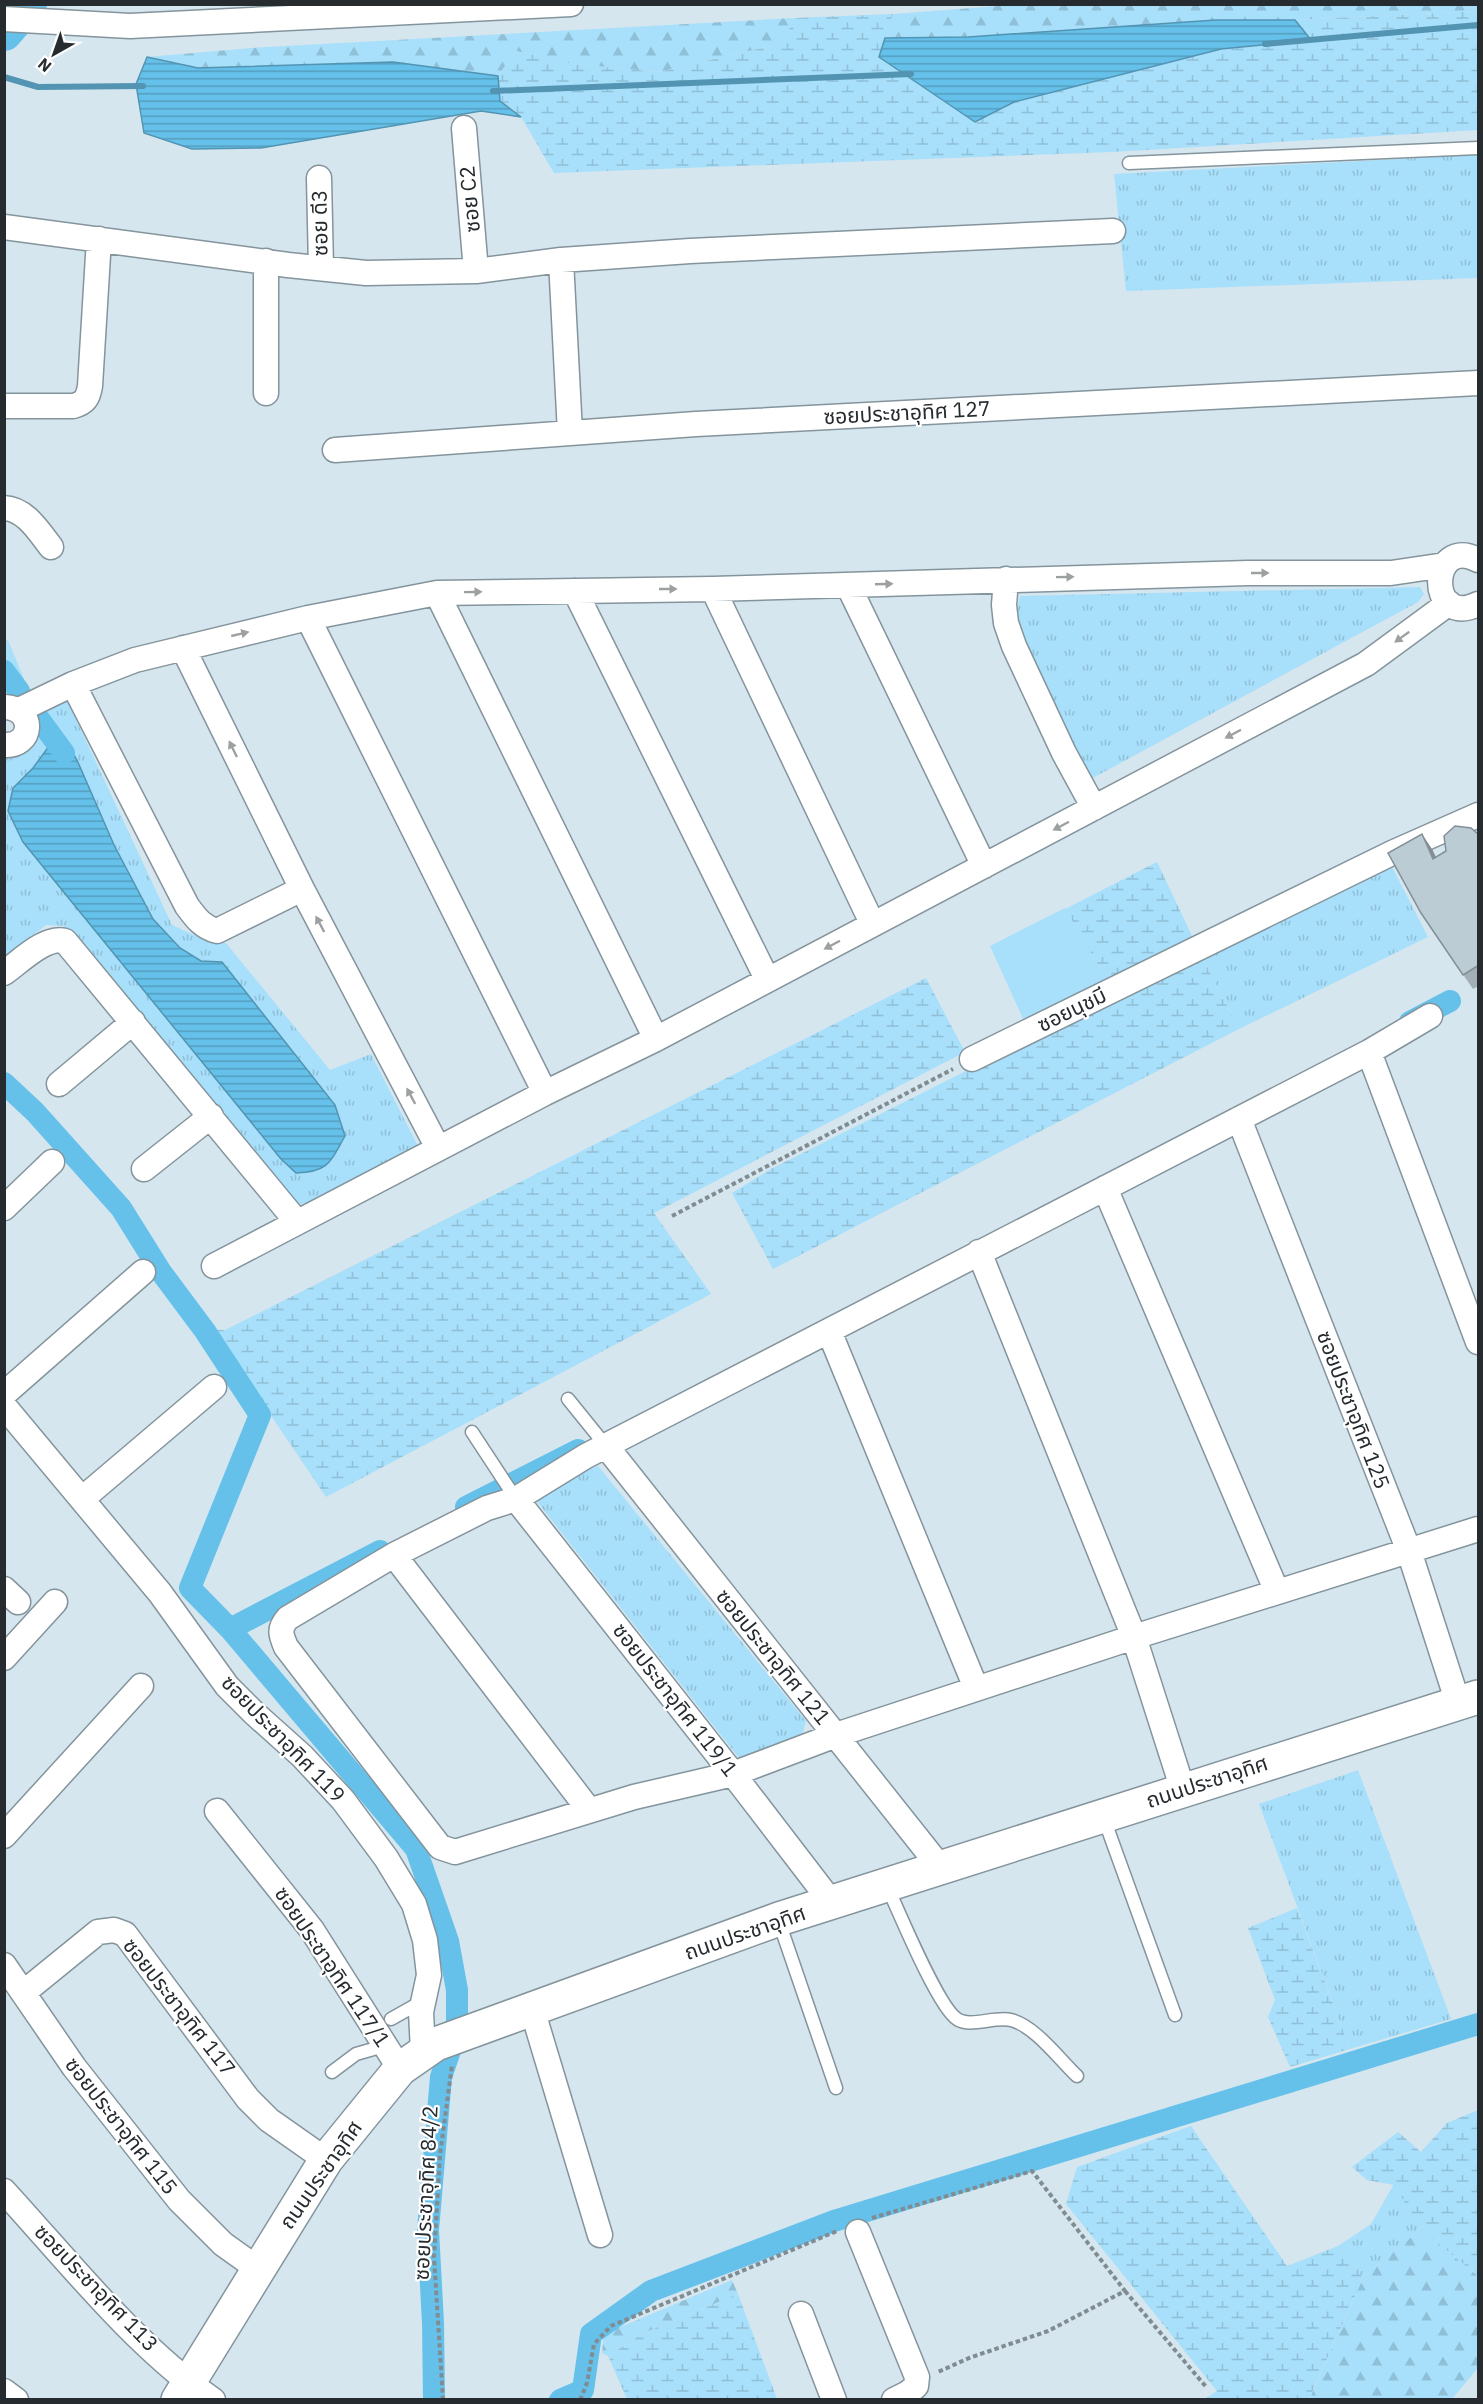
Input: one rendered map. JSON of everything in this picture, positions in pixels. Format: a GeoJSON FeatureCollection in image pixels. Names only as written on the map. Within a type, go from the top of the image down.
{"type":"FeatureCollection","features":[{"type":"Feature","properties":{"kind":"main road","name":"ถนนประชาอุทิศ"},"geometry":{"type":"LineString","coordinates":[[193,2394],[258,2269],[326,2160],[432,2045],[778,1919],[1468,1700]]}},
{"type":"Feature","properties":{"kind":"street"},"geometry":{"type":"LineString","coordinates":[[4,19],[130,26],[571,4]]}},
{"type":"Feature","properties":{"kind":"street","name":"ซอย C2"},"geometry":{"type":"LineString","coordinates":[[464,128],[476,271]]}},
{"type":"Feature","properties":{"kind":"street","name":"ซอย ดี3"},"geometry":{"type":"LineString","coordinates":[[319,178],[321,268]]}},
{"type":"Feature","properties":{"kind":"street"},"geometry":{"type":"LineString","coordinates":[[4,227],[321,268],[395,274],[476,271],[561,260],[690,251],[1113,231]]}},
{"type":"Feature","properties":{"kind":"street"},"geometry":{"type":"LineString","coordinates":[[4,406],[73,406],[81,404],[86,399],[90,386],[99,239]]}},
{"type":"Feature","properties":{"kind":"street"},"geometry":{"type":"LineString","coordinates":[[561,260],[570,433]]}},
{"type":"Feature","properties":{"kind":"street"},"geometry":{"type":"LineString","coordinates":[[266,261],[266,393]]}},
{"type":"Feature","properties":{"kind":"street","name":"ซอยประชาอุทิศ 127"},"geometry":{"type":"LineString","coordinates":[[335,450],[696,424],[1479,383]]}},
{"type":"Feature","properties":{"kind":"street"},"geometry":{"type":"LineString","coordinates":[[4,508],[19,512],[51,547]]}},
{"type":"Feature","properties":{"kind":"street"},"geometry":{"type":"LineString","coordinates":[[12,708],[135,660],[308,618],[437,593],[713,589],[1248,573],[1391,573],[1445,565],[1458,557],[1466,556],[1479,560]]}},
{"type":"Feature","properties":{"kind":"street"},"geometry":{"type":"LineString","coordinates":[[1445,565],[1439,580],[1443,597],[1449,603],[1464,608],[1479,604]]}},
{"type":"Feature","properties":{"kind":"street"},"geometry":{"type":"LineString","coordinates":[[1006,579],[1004,605],[1006,623],[1014,645],[1064,753],[1094,808]]}},
{"type":"Feature","properties":{"kind":"street"},"geometry":{"type":"LineString","coordinates":[[848,585],[984,866]]}},
{"type":"Feature","properties":{"kind":"street"},"geometry":{"type":"LineString","coordinates":[[713,589],[872,923]]}},
{"type":"Feature","properties":{"kind":"street"},"geometry":{"type":"LineString","coordinates":[[575,591],[767,979]]}},
{"type":"Feature","properties":{"kind":"street"},"geometry":{"type":"LineString","coordinates":[[437,593],[656,1039]]}},
{"type":"Feature","properties":{"kind":"street"},"geometry":{"type":"LineString","coordinates":[[214,1266],[545,1093],[656,1039],[1366,664],[1449,603]]}},
{"type":"Feature","properties":{"kind":"street"},"geometry":{"type":"LineString","coordinates":[[308,618],[545,1093]]}},
{"type":"Feature","properties":{"kind":"street"},"geometry":{"type":"LineString","coordinates":[[183,648],[302,889],[438,1148]]}},
{"type":"Feature","properties":{"kind":"street"},"geometry":{"type":"LineString","coordinates":[[73,684],[188,906],[198,921],[207,928],[217,931],[302,889]]}},
{"type":"Feature","properties":{"kind":"street"},"geometry":{"type":"LineString","coordinates":[[4,745],[17,743],[26,732],[25,717],[12,708]]}},
{"type":"Feature","properties":{"kind":"street","name":"ซอยนุชมี"},"geometry":{"type":"LineString","coordinates":[[972,1059],[1392,853],[1479,815]]}},
{"type":"Feature","properties":{"kind":"street"},"geometry":{"type":"LineString","coordinates":[[4,973],[45,943],[57,939],[66,941],[297,1222]]}},
{"type":"Feature","properties":{"kind":"street"},"geometry":{"type":"LineString","coordinates":[[1430,1016],[1369,1052],[606,1446],[516,1499],[487,1508],[394,1555],[288,1618],[281,1626],[281,1634],[286,1647],[440,1847],[454,1852],[589,1810],[734,1774],[836,1735],[976,1688],[1479,1529]]}},
{"type":"Feature","properties":{"kind":"street"},"geometry":{"type":"LineString","coordinates":[[60,1084],[133,1022]]}},
{"type":"Feature","properties":{"kind":"street"},"geometry":{"type":"LineString","coordinates":[[1369,1052],[1479,1342]]}},
{"type":"Feature","properties":{"kind":"street"},"geometry":{"type":"LineString","coordinates":[[144,1168],[211,1116]]}},
{"type":"Feature","properties":{"kind":"street","name":"ซอยประชาอุทิศ 125"},"geometry":{"type":"LineString","coordinates":[[1239,1119],[1468,1700]]}},
{"type":"Feature","properties":{"kind":"street"},"geometry":{"type":"LineString","coordinates":[[4,1208],[52,1162]]}},
{"type":"Feature","properties":{"kind":"street"},"geometry":{"type":"LineString","coordinates":[[1105,1188],[1277,1592]]}},
{"type":"Feature","properties":{"kind":"street"},"geometry":{"type":"LineString","coordinates":[[980,1252],[1134,1637],[1183,1790]]}},
{"type":"Feature","properties":{"kind":"street"},"geometry":{"type":"LineString","coordinates":[[4,1394],[143,1272]]}},
{"type":"Feature","properties":{"kind":"street"},"geometry":{"type":"LineString","coordinates":[[830,1330],[976,1688]]}},
{"type":"Feature","properties":{"kind":"street"},"geometry":{"type":"LineString","coordinates":[[82,1499],[214,1387]]}},
{"type":"Feature","properties":{"kind":"street","name":"ซอยประชาอุทิศ 119"},"geometry":{"type":"LineString","coordinates":[[4,1407],[160,1593],[227,1686],[302,1756],[343,1800],[386,1858],[414,1904],[425,1940],[429,1975],[421,2012],[432,2045]]}},
{"type":"Feature","properties":{"kind":"street","name":"ซอยประชาอุทิศ 121"},"geometry":{"type":"LineString","coordinates":[[606,1446],[940,1867]]}},
{"type":"Feature","properties":{"kind":"street","name":"ซอยประชาอุทิศ 119/1"},"geometry":{"type":"LineString","coordinates":[[516,1499],[734,1774],[832,1903]]}},
{"type":"Feature","properties":{"kind":"street"},"geometry":{"type":"LineString","coordinates":[[394,1555],[589,1810]]}},
{"type":"Feature","properties":{"kind":"street"},"geometry":{"type":"LineString","coordinates":[[4,1658],[55,1602]]}},
{"type":"Feature","properties":{"kind":"street"},"geometry":{"type":"LineString","coordinates":[[4,1836],[141,1686]]}},
{"type":"Feature","properties":{"kind":"street","name":"ซอยประชาอุทิศ 117/1"},"geometry":{"type":"LineString","coordinates":[[217,1811],[312,1930],[432,2045]]}},
{"type":"Feature","properties":{"kind":"street","name":"ซอยประชาอุทิศ 117"},"geometry":{"type":"LineString","coordinates":[[22,1993],[98,1932],[114,1930],[125,1934],[249,2099],[269,2120],[326,2160]]}},
{"type":"Feature","properties":{"kind":"street","name":"ซอยประชาอุทิศ 115"},"geometry":{"type":"LineString","coordinates":[[4,1965],[74,2067],[179,2200],[223,2244],[258,2269]]}},
{"type":"Feature","properties":{"kind":"street"},"geometry":{"type":"LineString","coordinates":[[532,2009],[600,2235]]}},
{"type":"Feature","properties":{"kind":"street","name":"ซอยประชาอุทิศ 113"},"geometry":{"type":"LineString","coordinates":[[4,2192],[193,2394]]}},
{"type":"Feature","properties":{"kind":"street"},"geometry":{"type":"LineString","coordinates":[[858,2232],[917,2377],[916,2386],[904,2397]]}},
{"type":"Feature","properties":{"kind":"street"},"geometry":{"type":"LineString","coordinates":[[801,2314],[834,2400]]}},
{"type":"Feature","properties":{"kind":"street"},"geometry":{"type":"LineString","coordinates":[[4,2391],[16,2400]]}},
{"type":"Feature","properties":{"kind":"lane"},"geometry":{"type":"LineString","coordinates":[[1129,163],[1479,148]]}},
{"type":"Feature","properties":{"kind":"lane"},"geometry":{"type":"LineString","coordinates":[[568,1399],[606,1446]]}},
{"type":"Feature","properties":{"kind":"lane"},"geometry":{"type":"LineString","coordinates":[[472,1432],[516,1499]]}},
{"type":"Feature","properties":{"kind":"lane"},"geometry":{"type":"LineString","coordinates":[[1102,1816],[1175,2015]]}},
{"type":"Feature","properties":{"kind":"lane"},"geometry":{"type":"LineString","coordinates":[[886,1885],[939,1996],[957,2019],[966,2023],[997,2019],[1012,2020],[1027,2027],[1077,2076]]}},
{"type":"Feature","properties":{"kind":"lane"},"geometry":{"type":"LineString","coordinates":[[778,1919],[836,2088]]}},
{"type":"Feature","properties":{"kind":"lane"},"geometry":{"type":"LineString","coordinates":[[391,2019],[424,2000]]}},
{"type":"Feature","properties":{"kind":"lane"},"geometry":{"type":"LineString","coordinates":[[332,2072],[356,2054],[432,2045]]}},
{"type":"Feature","properties":{"kind":"path"},"geometry":{"type":"LineString","coordinates":[[672,1216],[972,1059]]}},
{"type":"Feature","properties":{"kind":"path","name":"ซอยประชาอุทิศ 84/2"},"geometry":{"type":"LineString","coordinates":[[432,2045],[452,2064],[440,2155],[434,2257],[443,2400]]}},
{"type":"Feature","properties":{"kind":"path"},"geometry":{"type":"LineString","coordinates":[[1125,2291],[1207,2388]]}},
{"type":"Feature","properties":{"kind":"green space"},"geometry":{"type":"Polygon","coordinates":[[[1012,5],[1478,5],[1478,11],[1295,20],[1216,20],[968,37],[885,38],[893,14],[1012,5]]]}},
{"type":"Feature","properties":{"kind":"green space"},"geometry":{"type":"Polygon","coordinates":[[[1478,11],[1478,130],[1112,152],[554,173],[521,117],[500,101],[498,76],[516,51],[572,64],[659,72],[783,43],[794,18],[893,14],[879,57],[975,122],[1014,102],[1221,49],[1311,40],[1295,20],[1478,11]]]}},
{"type":"Feature","properties":{"kind":"green space"},"geometry":{"type":"Polygon","coordinates":[[[794,18],[783,43],[659,72],[572,64],[516,51],[498,76],[393,62],[198,68],[147,57],[251,48],[794,18]]]}},
{"type":"Feature","properties":{"kind":"green space"},"geometry":{"type":"Polygon","coordinates":[[[1478,155],[1478,278],[1126,291],[1114,174],[1478,155]]]}},
{"type":"Feature","properties":{"kind":"green space"},"geometry":{"type":"Polygon","coordinates":[[[1420,587],[1424,594],[1418,602],[1091,779],[1044,687],[1015,620],[1020,596],[1420,587]]]}},
{"type":"Feature","properties":{"kind":"green space"},"geometry":{"type":"Polygon","coordinates":[[[8,640],[24,679],[5,693],[5,642],[8,640]]]}},
{"type":"Feature","properties":{"kind":"green space"},"geometry":{"type":"Polygon","coordinates":[[[66,698],[172,925],[211,943],[226,943],[330,1070],[371,1054],[421,1152],[316,1201],[297,1205],[282,1197],[64,926],[46,925],[5,957],[5,756],[13,757],[27,742],[32,711],[66,698]]]}},
{"type":"Feature","properties":{"kind":"green space"},"geometry":{"type":"Polygon","coordinates":[[[1389,861],[1428,937],[1239,1029],[1202,957],[1389,861]]]}},
{"type":"Feature","properties":{"kind":"green space"},"geometry":{"type":"Polygon","coordinates":[[[1157,862],[1194,940],[1108,982],[1065,909],[1157,862]]]}},
{"type":"Feature","properties":{"kind":"green space"},"geometry":{"type":"Polygon","coordinates":[[[1065,908],[1108,982],[1024,1021],[990,946],[1065,908]]]}},
{"type":"Feature","properties":{"kind":"green space"},"geometry":{"type":"Polygon","coordinates":[[[1202,957],[1239,1029],[773,1269],[732,1193],[771,1169],[972,1068],[1202,957]]]}},
{"type":"Feature","properties":{"kind":"green space"},"geometry":{"type":"Polygon","coordinates":[[[926,978],[965,1052],[654,1213],[711,1294],[326,1497],[213,1330],[225,1330],[926,978]]]}},
{"type":"Feature","properties":{"kind":"green space"},"geometry":{"type":"Polygon","coordinates":[[[598,1466],[806,1721],[802,1736],[739,1758],[535,1499],[554,1484],[598,1466]]]}},
{"type":"Feature","properties":{"kind":"green space"},"geometry":{"type":"Polygon","coordinates":[[[1358,1770],[1451,2019],[1350,2049],[1259,1804],[1358,1770]]]}},
{"type":"Feature","properties":{"kind":"green space"},"geometry":{"type":"Polygon","coordinates":[[[1297,1908],[1350,2049],[1290,2067],[1268,2017],[1275,2000],[1248,1928],[1297,1908]]]}},
{"type":"Feature","properties":{"kind":"green space"},"geometry":{"type":"Polygon","coordinates":[[[1478,2110],[1478,2276],[1421,2229],[1394,2185],[1367,2180],[1352,2167],[1398,2132],[1421,2152],[1447,2123],[1478,2110]]]}},
{"type":"Feature","properties":{"kind":"green space"},"geometry":{"type":"Polygon","coordinates":[[[1191,2126],[1287,2266],[1338,2246],[1363,2278],[1309,2399],[1205,2399],[1217,2391],[1066,2204],[1077,2167],[1191,2126]]]}},
{"type":"Feature","properties":{"kind":"green space"},"geometry":{"type":"Polygon","coordinates":[[[1394,2184],[1421,2229],[1363,2278],[1338,2246],[1371,2224],[1394,2184]]]}},
{"type":"Feature","properties":{"kind":"green space"},"geometry":{"type":"Polygon","coordinates":[[[1421,2229],[1478,2276],[1478,2368],[1452,2399],[1309,2400],[1363,2278],[1421,2229]]]}},
{"type":"Feature","properties":{"kind":"green space"},"geometry":{"type":"Polygon","coordinates":[[[732,2280],[738,2294],[644,2333],[608,2356],[602,2353],[604,2334],[732,2280]]]}},
{"type":"Feature","properties":{"kind":"green space"},"geometry":{"type":"Polygon","coordinates":[[[738,2294],[777,2399],[627,2399],[608,2356],[644,2333],[738,2294]]]}},
{"type":"Feature","properties":{"kind":"shaded area"},"geometry":{"type":"Polygon","coordinates":[[[1216,20],[1295,20],[1311,40],[1221,49],[1014,102],[975,122],[879,57],[885,38],[968,37],[1216,20]]]}},
{"type":"Feature","properties":{"kind":"shaded area"},"geometry":{"type":"Polygon","coordinates":[[[147,57],[198,68],[393,62],[498,76],[500,101],[521,117],[481,111],[261,148],[192,149],[144,133],[136,84],[147,57]]]}},
{"type":"Feature","properties":{"kind":"shaded area"},"geometry":{"type":"Polygon","coordinates":[[[44,716],[58,731],[77,760],[114,845],[153,919],[180,948],[201,961],[222,962],[335,1105],[345,1136],[332,1159],[322,1168],[296,1173],[281,1159],[23,842],[8,811],[13,788],[33,768],[55,738],[44,716]]]}},
{"type":"Feature","properties":{"kind":"building"},"geometry":{"type":"Polygon","coordinates":[[[1455,826],[1471,828],[1479,835],[1479,965],[1463,975],[1421,913],[1388,853],[1422,834],[1433,859],[1446,851],[1444,836],[1455,826]]]}},
{"type":"Feature","properties":{"kind":"waterway"},"geometry":{"type":"LineString","coordinates":[[4,32],[28,4]]}},
{"type":"Feature","properties":{"kind":"waterway"},"geometry":{"type":"LineString","coordinates":[[1265,44],[1478,25]]}},
{"type":"Feature","properties":{"kind":"waterway"},"geometry":{"type":"LineString","coordinates":[[493,91],[911,74]]}},
{"type":"Feature","properties":{"kind":"waterway"},"geometry":{"type":"LineString","coordinates":[[4,77],[38,87],[143,86]]}},
{"type":"Feature","properties":{"kind":"waterway"},"geometry":{"type":"LineString","coordinates":[[4,671],[19,691]]}},
{"type":"Feature","properties":{"kind":"waterway"},"geometry":{"type":"LineString","coordinates":[[39,719],[64,753]]}},
{"type":"Feature","properties":{"kind":"waterway"},"geometry":{"type":"LineString","coordinates":[[1410,1022],[1450,1001]]}},
{"type":"Feature","properties":{"kind":"waterway"},"geometry":{"type":"LineString","coordinates":[[4,1083],[35,1112],[121,1208],[161,1272],[205,1331],[260,1415],[190,1588],[230,1629],[416,1849],[448,1941],[457,1990],[457,2030],[441,2077],[428,2230],[434,2400]]}},
{"type":"Feature","properties":{"kind":"waterway"},"geometry":{"type":"LineString","coordinates":[[466,1507],[578,1450]]}},
{"type":"Feature","properties":{"kind":"waterway"},"geometry":{"type":"LineString","coordinates":[[230,1629],[380,1551]]}},
{"type":"Feature","properties":{"kind":"waterway"},"geometry":{"type":"LineString","coordinates":[[560,2400],[583,2390],[591,2334],[651,2291],[834,2221],[1478,2024]]}}]}
